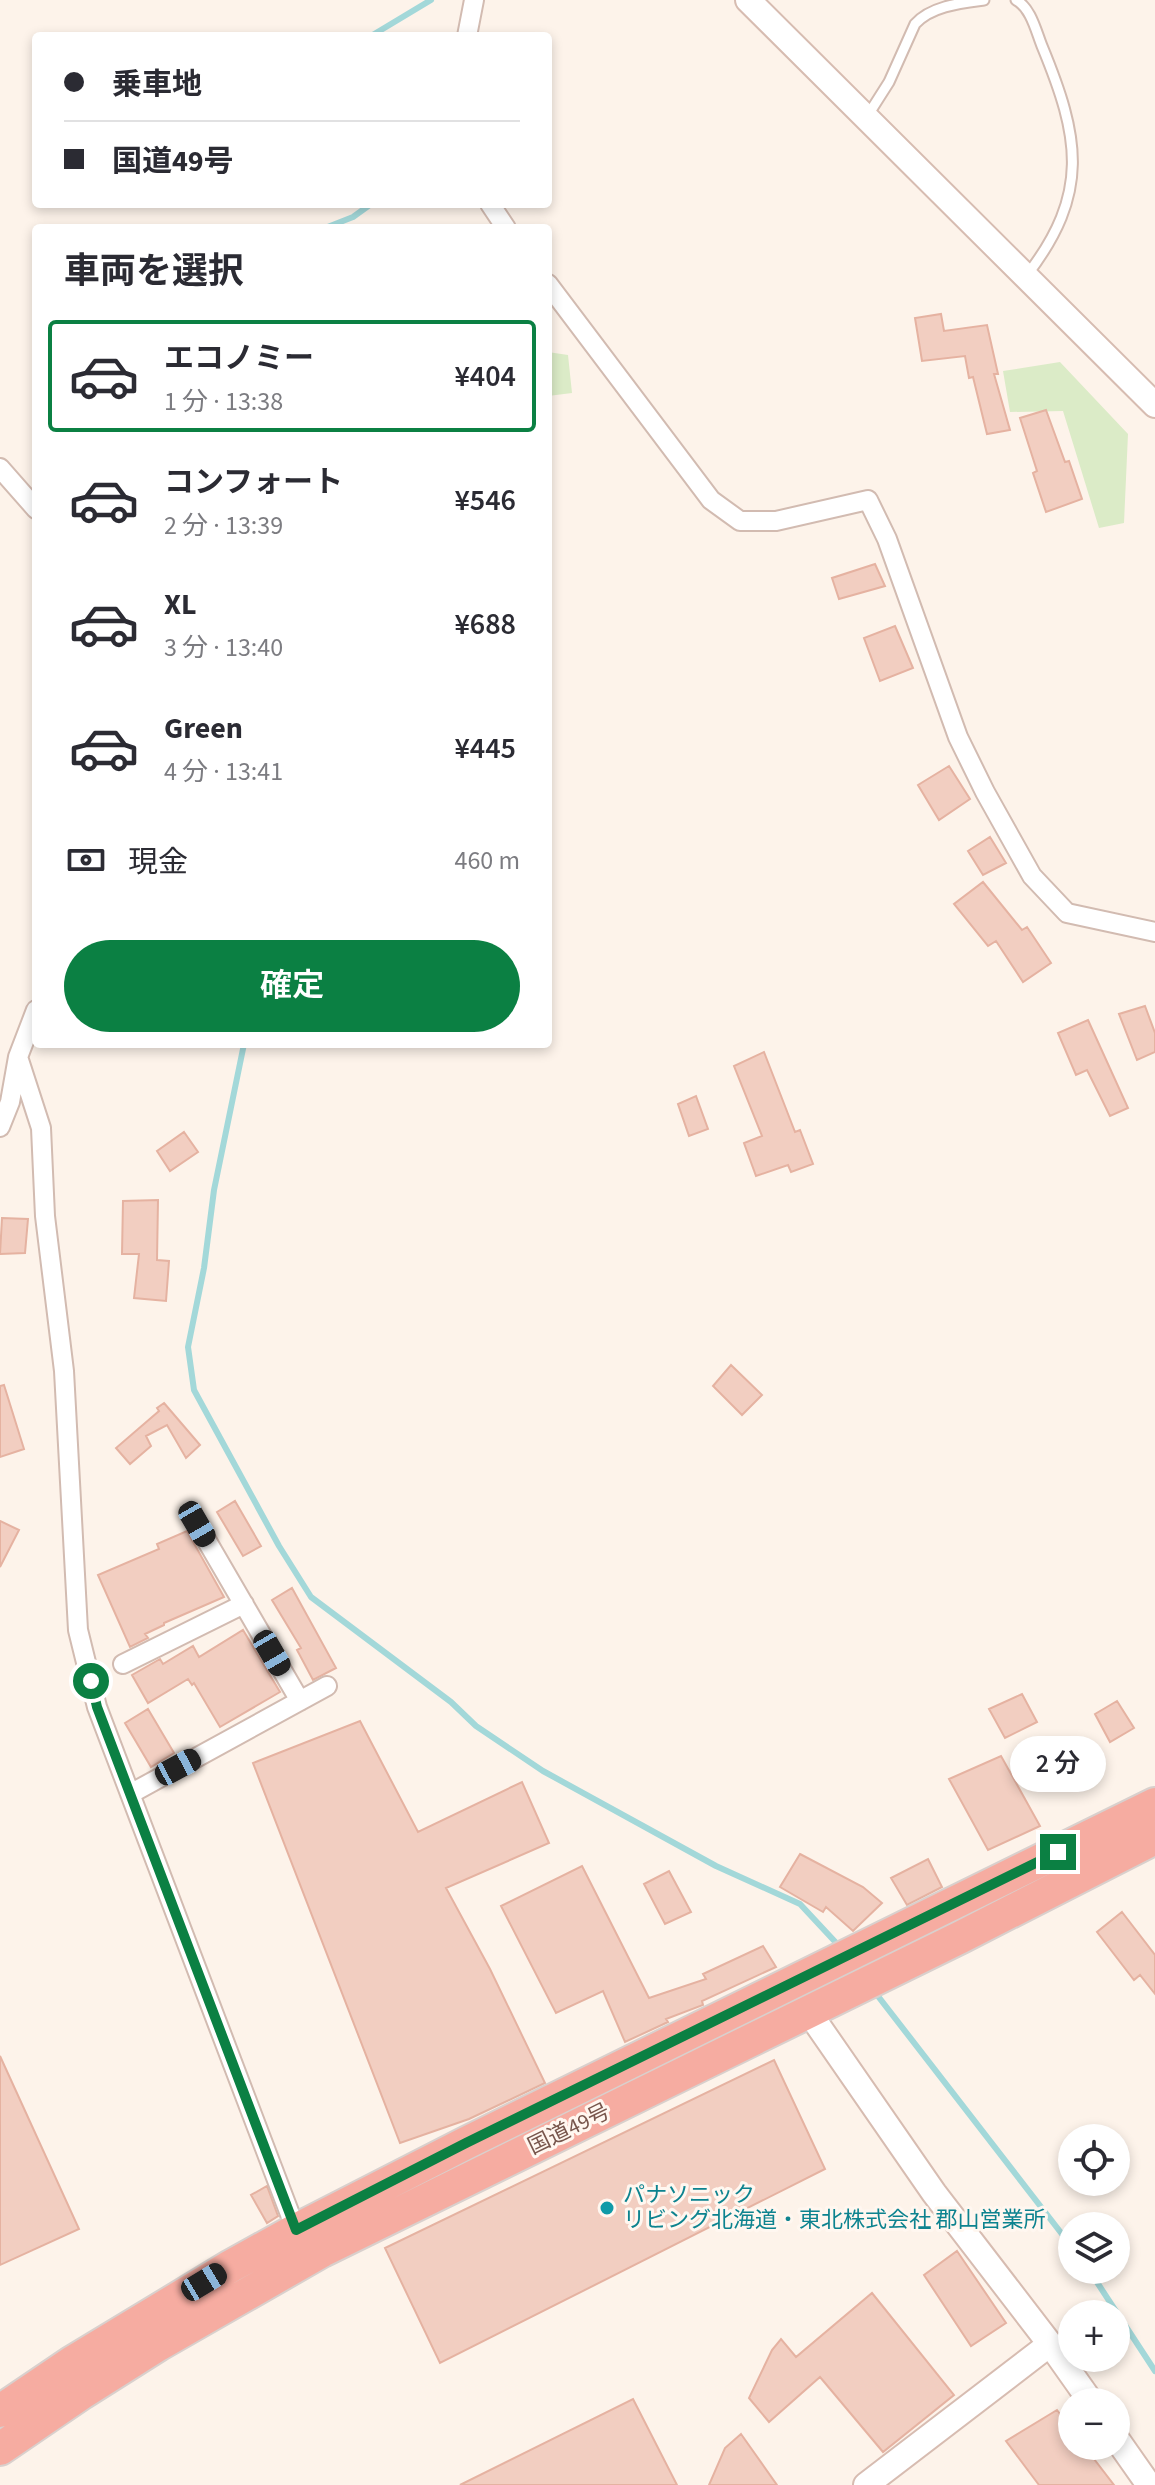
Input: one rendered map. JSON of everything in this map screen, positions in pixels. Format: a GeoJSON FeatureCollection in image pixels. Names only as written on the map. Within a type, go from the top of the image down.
{"type":"FeatureCollection","features":[{"type":"Feature","properties":{"kind":"highway","name":"国道49号"},"geometry":{"type":"LineString","coordinates":[[0,2411],[71,2363],[296,2230],[466,2143],[1155,1804]]}},
{"type":"Feature","properties":{"kind":"highway","name":"国道49号"},"geometry":{"type":"LineString","coordinates":[[0,2449],[158,2345],[322,2251],[1155,1838]]}},
{"type":"Feature","properties":{"kind":"street"},"geometry":{"type":"LineString","coordinates":[[468,32],[474,0]]}},
{"type":"Feature","properties":{"kind":"street"},"geometry":{"type":"LineString","coordinates":[[748,0],[1155,405]]}},
{"type":"Feature","properties":{"kind":"street"},"geometry":{"type":"LineString","coordinates":[[552,289],[711,500],[740,521],[776,521],[868,500],[887,539],[958,737],[1032,876],[1067,913],[1155,932]]}},
{"type":"Feature","properties":{"kind":"street"},"geometry":{"type":"LineString","coordinates":[[0,468],[32,504]]}},
{"type":"Feature","properties":{"kind":"street"},"geometry":{"type":"LineString","coordinates":[[0,1127],[18,1057],[32,1020]]}},
{"type":"Feature","properties":{"kind":"street"},"geometry":{"type":"LineString","coordinates":[[18,1057],[41,1128],[45,1216],[64,1371],[78,1630],[97,1707],[296,2230]]}},
{"type":"Feature","properties":{"kind":"street"},"geometry":{"type":"LineString","coordinates":[[197,1524],[300,1701]]}},
{"type":"Feature","properties":{"kind":"street"},"geometry":{"type":"LineString","coordinates":[[123,1664],[244,1604]]}},
{"type":"Feature","properties":{"kind":"street"},"geometry":{"type":"LineString","coordinates":[[130,1794],[327,1686]]}},
{"type":"Feature","properties":{"kind":"street"},"geometry":{"type":"LineString","coordinates":[[808,2011],[934,2193],[1081,2388]]}},
{"type":"Feature","properties":{"kind":"street"},"geometry":{"type":"LineString","coordinates":[[866,2485],[1050,2344]]}},
{"type":"Feature","properties":{"kind":"street"},"geometry":{"type":"LineString","coordinates":[[1130,2458],[1149,2485]]}},
{"type":"Feature","properties":{"kind":"lane"},"geometry":{"type":"LineString","coordinates":[[866,118],[889,82],[921,17],[933,10],[984,0]]}},
{"type":"Feature","properties":{"kind":"lane"},"geometry":{"type":"LineString","coordinates":[[1016,0],[1026,9],[1054,75],[1067,116],[1073,160],[1071,189],[1061,218],[1047,249],[1025,277]]}},
{"type":"Feature","properties":{"kind":"green space"},"geometry":{"type":"Polygon","coordinates":[[[552,353],[568,355],[572,393],[552,396],[552,353]]]}},
{"type":"Feature","properties":{"kind":"green space"},"geometry":{"type":"Polygon","coordinates":[[[1060,362],[1128,434],[1124,523],[1099,528],[1063,411],[1010,412],[1003,371],[1060,362]]]}},
{"type":"Feature","properties":{"kind":"building"},"geometry":{"type":"Polygon","coordinates":[[[941,314],[944,331],[987,325],[998,374],[994,374],[1010,430],[987,434],[965,356],[922,361],[915,318],[941,314]]]}},
{"type":"Feature","properties":{"kind":"building"},"geometry":{"type":"Polygon","coordinates":[[[1046,410],[1082,499],[1046,512],[1020,418],[1046,410]]]}},
{"type":"Feature","properties":{"kind":"building"},"geometry":{"type":"Polygon","coordinates":[[[875,564],[885,586],[839,599],[832,578],[875,564]]]}},
{"type":"Feature","properties":{"kind":"building"},"geometry":{"type":"Polygon","coordinates":[[[895,626],[913,668],[880,681],[864,638],[895,626]]]}},
{"type":"Feature","properties":{"kind":"building"},"geometry":{"type":"Polygon","coordinates":[[[949,766],[970,799],[939,820],[918,785],[949,766]]]}},
{"type":"Feature","properties":{"kind":"building"},"geometry":{"type":"Polygon","coordinates":[[[990,837],[1006,863],[983,875],[968,851],[990,837]]]}},
{"type":"Feature","properties":{"kind":"building"},"geometry":{"type":"Polygon","coordinates":[[[983,882],[1022,930],[1027,927],[1051,963],[1023,982],[996,941],[988,946],[954,904],[983,882]]]}},
{"type":"Feature","properties":{"kind":"building"},"geometry":{"type":"Polygon","coordinates":[[[1145,1006],[1155,1033],[1155,1052],[1137,1060],[1119,1014],[1145,1006]]]}},
{"type":"Feature","properties":{"kind":"building"},"geometry":{"type":"Polygon","coordinates":[[[1088,1020],[1128,1108],[1110,1116],[1087,1070],[1076,1075],[1058,1033],[1088,1020]]]}},
{"type":"Feature","properties":{"kind":"building"},"geometry":{"type":"Polygon","coordinates":[[[764,1052],[795,1132],[800,1130],[813,1164],[791,1172],[788,1165],[756,1176],[744,1143],[762,1136],[734,1066],[764,1052]]]}},
{"type":"Feature","properties":{"kind":"building"},"geometry":{"type":"Polygon","coordinates":[[[696,1096],[708,1129],[689,1136],[678,1104],[696,1096]]]}},
{"type":"Feature","properties":{"kind":"building"},"geometry":{"type":"Polygon","coordinates":[[[184,1132],[198,1152],[170,1171],[157,1151],[184,1132]]]}},
{"type":"Feature","properties":{"kind":"building"},"geometry":{"type":"Polygon","coordinates":[[[158,1200],[157,1260],[169,1261],[166,1301],[134,1298],[139,1254],[122,1254],[123,1201],[158,1200]]]}},
{"type":"Feature","properties":{"kind":"building"},"geometry":{"type":"Polygon","coordinates":[[[2,1218],[28,1219],[25,1253],[0,1254],[2,1218]]]}},
{"type":"Feature","properties":{"kind":"building"},"geometry":{"type":"Polygon","coordinates":[[[731,1365],[762,1395],[742,1415],[713,1386],[731,1365]]]}},
{"type":"Feature","properties":{"kind":"building"},"geometry":{"type":"Polygon","coordinates":[[[4,1385],[24,1449],[0,1457],[0,1386],[4,1385]]]}},
{"type":"Feature","properties":{"kind":"building"},"geometry":{"type":"Polygon","coordinates":[[[164,1403],[200,1445],[186,1458],[167,1425],[146,1436],[151,1446],[130,1464],[116,1448],[159,1411],[157,1408],[164,1403]]]}},
{"type":"Feature","properties":{"kind":"building"},"geometry":{"type":"Polygon","coordinates":[[[235,1501],[261,1546],[243,1556],[217,1512],[235,1501]]]}},
{"type":"Feature","properties":{"kind":"building"},"geometry":{"type":"Polygon","coordinates":[[[0,1521],[19,1530],[0,1567],[0,1521]]]}},
{"type":"Feature","properties":{"kind":"building"},"geometry":{"type":"Polygon","coordinates":[[[187,1531],[224,1597],[164,1623],[145,1634],[148,1638],[130,1647],[98,1575],[159,1549],[157,1544],[187,1531]]]}},
{"type":"Feature","properties":{"kind":"building"},"geometry":{"type":"Polygon","coordinates":[[[292,1588],[336,1668],[313,1680],[297,1650],[301,1648],[272,1600],[292,1588]]]}},
{"type":"Feature","properties":{"kind":"building"},"geometry":{"type":"Polygon","coordinates":[[[243,1630],[280,1692],[220,1727],[194,1683],[192,1685],[188,1679],[148,1703],[132,1675],[160,1659],[163,1664],[193,1646],[199,1657],[243,1630]]]}},
{"type":"Feature","properties":{"kind":"building"},"geometry":{"type":"Polygon","coordinates":[[[1022,1694],[1037,1722],[1005,1738],[989,1709],[1022,1694]]]}},
{"type":"Feature","properties":{"kind":"building"},"geometry":{"type":"Polygon","coordinates":[[[1117,1701],[1134,1728],[1110,1742],[1095,1714],[1117,1701]]]}},
{"type":"Feature","properties":{"kind":"building"},"geometry":{"type":"Polygon","coordinates":[[[148,1709],[174,1753],[151,1767],[125,1723],[148,1709]]]}},
{"type":"Feature","properties":{"kind":"building"},"geometry":{"type":"Polygon","coordinates":[[[360,1721],[418,1832],[522,1782],[549,1843],[446,1888],[490,1969],[545,2083],[469,2119],[400,2143],[253,1763],[360,1721]]]}},
{"type":"Feature","properties":{"kind":"building"},"geometry":{"type":"Polygon","coordinates":[[[1001,1756],[1040,1826],[988,1850],[949,1779],[1001,1756]]]}},
{"type":"Feature","properties":{"kind":"building"},"geometry":{"type":"Polygon","coordinates":[[[800,1854],[863,1887],[882,1903],[853,1931],[826,1907],[823,1912],[780,1887],[800,1854]]]}},
{"type":"Feature","properties":{"kind":"building"},"geometry":{"type":"Polygon","coordinates":[[[928,1859],[942,1887],[907,1905],[891,1878],[928,1859]]]}},
{"type":"Feature","properties":{"kind":"building"},"geometry":{"type":"Polygon","coordinates":[[[582,1866],[649,1998],[706,1979],[703,1974],[763,1946],[776,1967],[702,2001],[703,2005],[666,2019],[668,2022],[625,2042],[603,1991],[556,2013],[501,1906],[582,1866]]]}},
{"type":"Feature","properties":{"kind":"building"},"geometry":{"type":"Polygon","coordinates":[[[669,1871],[691,1912],[665,1924],[644,1884],[669,1871]]]}},
{"type":"Feature","properties":{"kind":"building"},"geometry":{"type":"Polygon","coordinates":[[[1122,1912],[1155,1955],[1155,1994],[1140,1975],[1134,1980],[1097,1932],[1122,1912]]]}},
{"type":"Feature","properties":{"kind":"building"},"geometry":{"type":"Polygon","coordinates":[[[0,2056],[79,2229],[0,2265],[0,2056]]]}},
{"type":"Feature","properties":{"kind":"building","name":"パナソニック リビング北海道・東北株式会社 郡山営業所"},"geometry":{"type":"Polygon","coordinates":[[[774,2060],[825,2169],[440,2363],[385,2248],[774,2060]]]}},
{"type":"Feature","properties":{"kind":"building"},"geometry":{"type":"Polygon","coordinates":[[[267,2186],[278,2216],[267,2223],[251,2195],[267,2186]]]}},
{"type":"Feature","properties":{"kind":"building"},"geometry":{"type":"Polygon","coordinates":[[[957,2251],[1006,2323],[971,2346],[924,2275],[957,2251]]]}},
{"type":"Feature","properties":{"kind":"building"},"geometry":{"type":"Polygon","coordinates":[[[872,2293],[954,2395],[883,2452],[820,2377],[769,2422],[749,2398],[772,2350],[781,2339],[796,2357],[872,2293]]]}},
{"type":"Feature","properties":{"kind":"building"},"geometry":{"type":"Polygon","coordinates":[[[633,2399],[677,2485],[460,2485],[633,2399]]]}},
{"type":"Feature","properties":{"kind":"building"},"geometry":{"type":"Polygon","coordinates":[[[1057,2410],[1058,2460],[1095,2460],[1114,2485],[1039,2485],[1006,2441],[1057,2410]]]}},
{"type":"Feature","properties":{"kind":"building"},"geometry":{"type":"Polygon","coordinates":[[[741,2434],[777,2485],[709,2485],[725,2448],[741,2434]]]}},
{"type":"Feature","properties":{"kind":"waterway"},"geometry":{"type":"LineString","coordinates":[[378,32],[431,0]]}},
{"type":"Feature","properties":{"kind":"waterway"},"geometry":{"type":"LineString","coordinates":[[335,224],[365,208]]}},
{"type":"Feature","properties":{"kind":"waterway"},"geometry":{"type":"LineString","coordinates":[[243,1048],[214,1190],[204,1268],[188,1347],[194,1390],[279,1546],[311,1597],[451,1702],[476,1726],[543,1771],[716,1866],[800,1904],[840,1947]]}},
{"type":"Feature","properties":{"kind":"waterway"},"geometry":{"type":"LineString","coordinates":[[874,1991],[1058,2229]]}},
{"type":"Feature","properties":{"kind":"waterway"},"geometry":{"type":"LineString","coordinates":[[1098,2284],[1155,2371]]}},
{"type":"Feature","properties":{"kind":"place","name":"パナソニック リビング北海道・東北株式会社 郡山営業所"},"geometry":{"type":"Point","coordinates":[607,2208]}},
{"type":"Feature","properties":{"kind":"route"},"geometry":{"type":"LineString","coordinates":[[91,1681],[97,1707],[296,2230],[1058,1852]]}}]}
